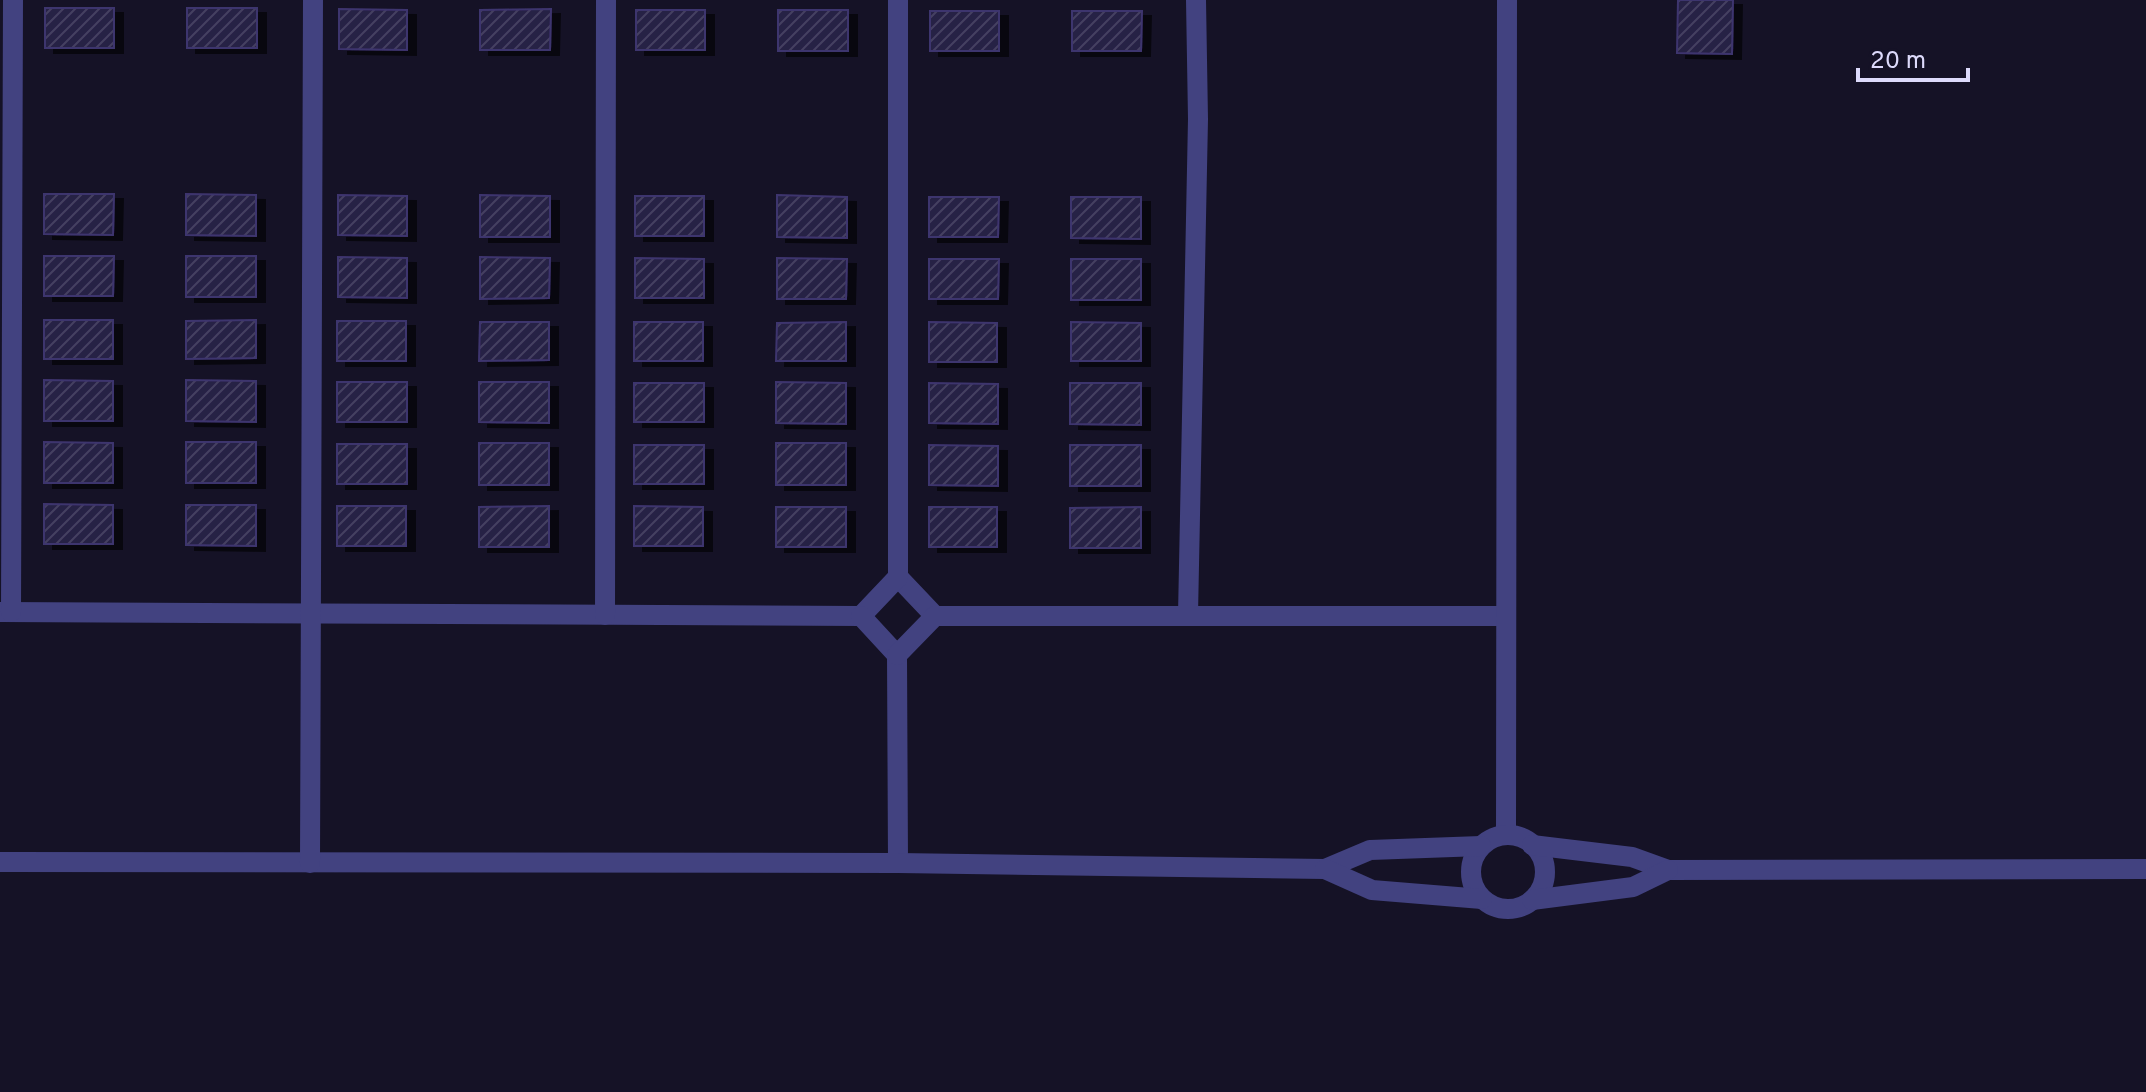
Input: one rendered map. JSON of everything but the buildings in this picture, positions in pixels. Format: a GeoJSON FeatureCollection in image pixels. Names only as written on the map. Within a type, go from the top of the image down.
{"type":"FeatureCollection","features":[{"type":"Feature","properties":{"kind":"street"},"geometry":{"type":"LineString","coordinates":[[13,0],[5,612],[861,616],[898,577],[898,0]]}},
{"type":"Feature","properties":{"kind":"street"},"geometry":{"type":"LineString","coordinates":[[310,863],[313,0]]}},
{"type":"Feature","properties":{"kind":"street"},"geometry":{"type":"LineString","coordinates":[[605,615],[606,0]]}},
{"type":"Feature","properties":{"kind":"street"},"geometry":{"type":"LineString","coordinates":[[1188,615],[1198,119],[1196,0]]}},
{"type":"Feature","properties":{"kind":"street"},"geometry":{"type":"LineString","coordinates":[[1506,834],[1507,0]]}},
{"type":"Feature","properties":{"kind":"street"},"geometry":{"type":"LineString","coordinates":[[898,577],[935,616]]}},
{"type":"Feature","properties":{"kind":"street"},"geometry":{"type":"LineString","coordinates":[[861,616],[897,655],[898,863]]}},
{"type":"Feature","properties":{"kind":"street"},"geometry":{"type":"LineString","coordinates":[[897,655],[935,616],[1506,616]]}},
{"type":"Feature","properties":{"kind":"street"},"geometry":{"type":"LineString","coordinates":[[1482,899],[1474,887],[1471,873],[1473,858],[1481,846],[1506,834],[1520,837],[1540,854],[1544,878],[1532,900]]}},
{"type":"Feature","properties":{"kind":"street"},"geometry":{"type":"LineString","coordinates":[[1532,845],[1632,857],[1668,870],[2146,869]]}},
{"type":"Feature","properties":{"kind":"street"},"geometry":{"type":"LineString","coordinates":[[1325,869],[1370,850],[1481,846]]}},
{"type":"Feature","properties":{"kind":"street"},"geometry":{"type":"LineString","coordinates":[[0,862],[898,863],[1325,869],[1372,890],[1482,899],[1507,909],[1532,900],[1633,887],[1668,870]]}}]}
